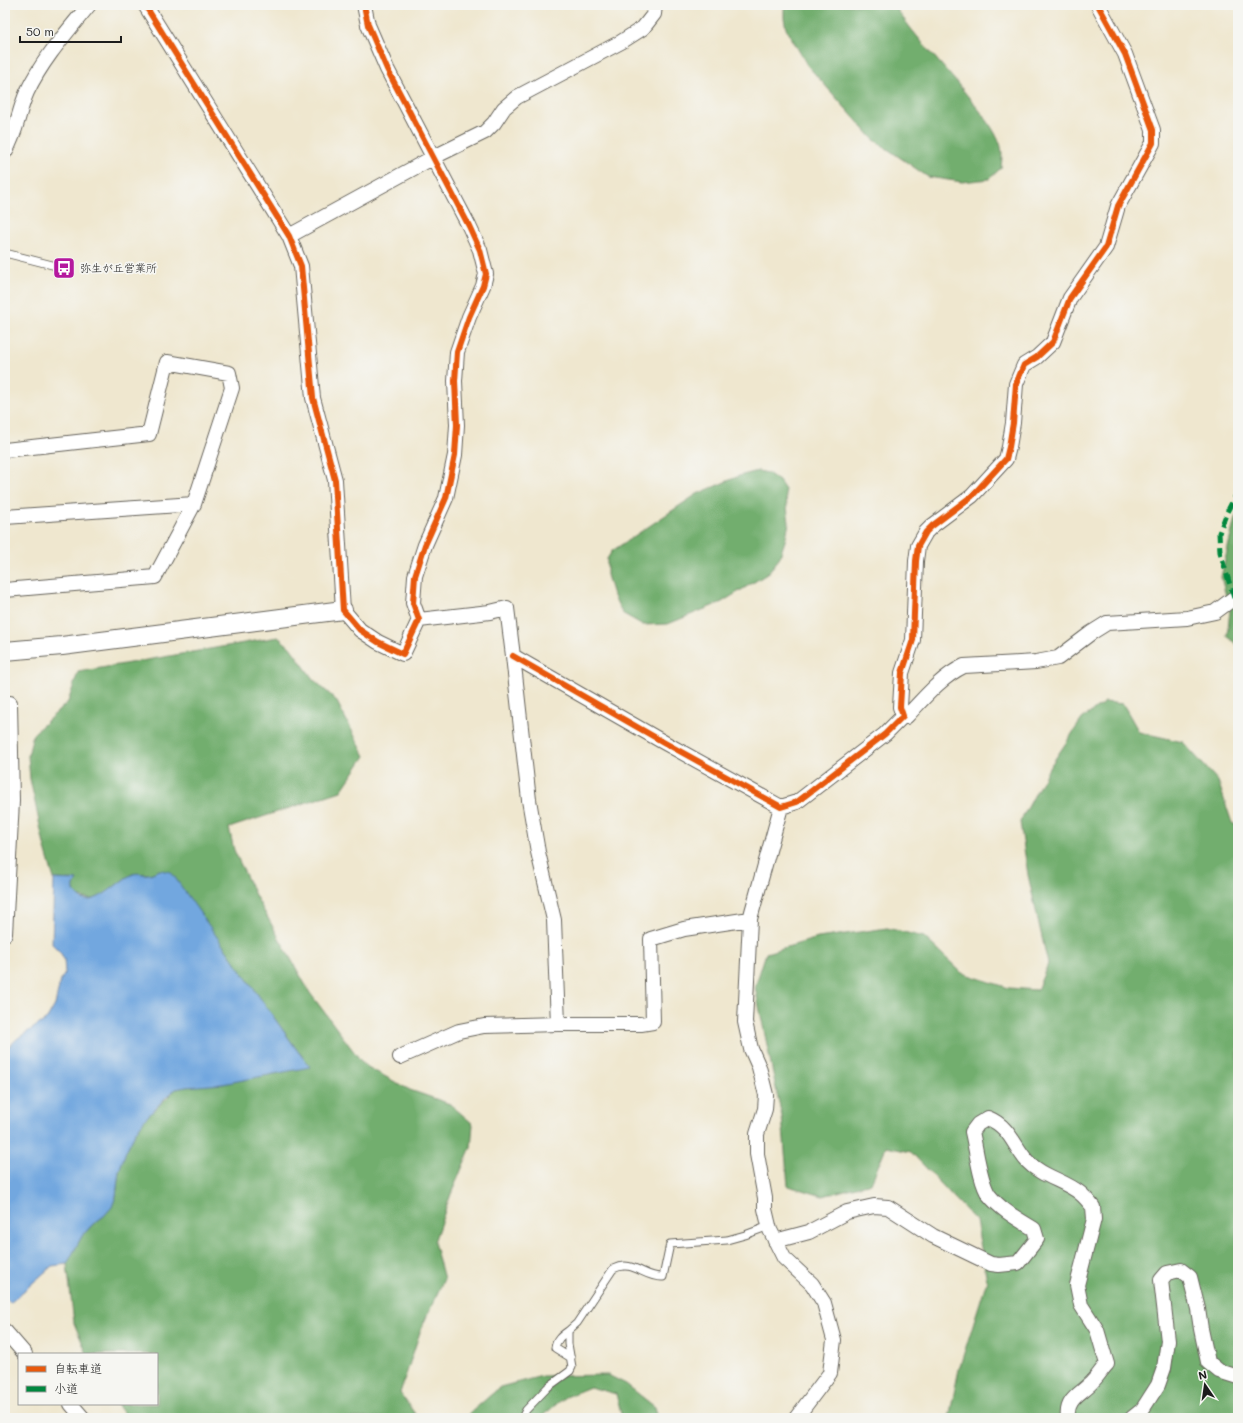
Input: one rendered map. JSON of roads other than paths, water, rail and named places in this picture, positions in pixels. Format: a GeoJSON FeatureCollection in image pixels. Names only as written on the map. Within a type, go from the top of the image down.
{"type":"FeatureCollection","features":[{"type":"Feature","properties":{"kind":"street"},"geometry":{"type":"LineString","coordinates":[[5,152],[12,140],[26,94],[34,78],[57,44],[89,5]]}},
{"type":"Feature","properties":{"kind":"street"},"geometry":{"type":"LineString","coordinates":[[145,5],[289,236],[301,266],[313,398],[335,480],[343,610],[360,630],[378,642],[403,654],[419,620],[413,603],[415,576],[424,545],[446,498],[455,455],[458,425],[455,381],[457,352],[469,317],[483,286],[486,274],[480,250],[472,232],[387,69],[368,24],[364,5]]}},
{"type":"Feature","properties":{"kind":"street"},"geometry":{"type":"LineString","coordinates":[[289,236],[434,157],[485,132],[494,123],[504,108],[517,97],[621,42],[643,28],[654,14],[655,5]]}},
{"type":"Feature","properties":{"kind":"street"},"geometry":{"type":"LineString","coordinates":[[903,716],[900,708],[902,673],[913,640],[916,561],[918,546],[926,532],[932,526],[972,496],[1006,460],[1013,423],[1016,384],[1024,365],[1037,357],[1053,342],[1070,298],[1106,247],[1118,206],[1153,143],[1153,130],[1125,54],[1098,5]]}},
{"type":"Feature","properties":{"kind":"street"},"geometry":{"type":"LineString","coordinates":[[5,450],[149,434],[167,362],[229,373],[232,388],[194,504],[155,577],[5,590]]}},
{"type":"Feature","properties":{"kind":"street"},"geometry":{"type":"LineString","coordinates":[[5,517],[194,504]]}},
{"type":"Feature","properties":{"kind":"street"},"geometry":{"type":"LineString","coordinates":[[513,656],[665,744],[781,807],[797,802],[885,734],[903,716],[906,718],[939,684],[955,671],[964,666],[1036,662],[1058,658],[1091,632],[1107,623],[1187,618],[1215,612],[1234,598]]}},
{"type":"Feature","properties":{"kind":"street"},"geometry":{"type":"LineString","coordinates":[[419,620],[490,612],[507,608],[528,800],[538,852],[554,920],[558,1024]]}},
{"type":"Feature","properties":{"kind":"street"},"geometry":{"type":"LineString","coordinates":[[5,650],[62,646],[343,610]]}},
{"type":"Feature","properties":{"kind":"street"},"geometry":{"type":"LineString","coordinates":[[5,703],[10,703],[5,934]]}},
{"type":"Feature","properties":{"kind":"street"},"geometry":{"type":"LineString","coordinates":[[781,807],[750,919],[745,1022],[751,1049],[759,1067],[766,1095],[765,1109],[757,1134],[757,1154],[769,1226],[784,1258],[812,1284],[824,1303],[834,1340],[830,1373],[796,1418]]}},
{"type":"Feature","properties":{"kind":"street"},"geometry":{"type":"LineString","coordinates":[[400,1056],[459,1031],[484,1026],[641,1024],[653,1022],[651,939],[684,929],[750,919]]}},
{"type":"Feature","properties":{"kind":"street"},"geometry":{"type":"LineString","coordinates":[[775,1241],[809,1232],[847,1212],[874,1206],[888,1207],[932,1236],[991,1264],[999,1265],[1018,1263],[1037,1239],[1034,1229],[1004,1210],[989,1194],[984,1183],[972,1132],[978,1124],[988,1118],[996,1122],[1010,1134],[1028,1161],[1046,1176],[1080,1193],[1094,1207],[1094,1219],[1077,1285],[1081,1305],[1097,1330],[1107,1364],[1093,1382],[1073,1398],[1067,1411],[1068,1418]]}},
{"type":"Feature","properties":{"kind":"street"},"geometry":{"type":"LineString","coordinates":[[1132,1418],[1142,1410],[1158,1385],[1164,1368],[1168,1341],[1161,1280],[1167,1274],[1180,1270],[1190,1277],[1208,1362],[1219,1371],[1238,1377]]}},
{"type":"Feature","properties":{"kind":"street"},"geometry":{"type":"LineString","coordinates":[[6,1334],[24,1353]]}},
{"type":"Feature","properties":{"kind":"street"},"geometry":{"type":"LineString","coordinates":[[72,1405],[83,1418]]}},
{"type":"Feature","properties":{"kind":"lane"},"geometry":{"type":"LineString","coordinates":[[5,253],[64,268]]}},
{"type":"Feature","properties":{"kind":"lane"},"geometry":{"type":"LineString","coordinates":[[571,1358],[555,1348],[556,1342],[561,1335],[577,1324],[613,1269],[620,1266],[628,1266],[656,1277],[662,1276],[670,1244],[727,1240],[769,1226]]}},
{"type":"Feature","properties":{"kind":"lane"},"geometry":{"type":"LineString","coordinates":[[522,1418],[526,1410],[548,1387],[570,1371],[572,1367],[568,1344],[568,1331]]}},
{"type":"Feature","properties":{"kind":"water"},"geometry":{"type":"Polygon","coordinates":[[[160,870],[171,872],[310,1067],[223,1084],[186,1087],[176,1089],[169,1094],[145,1119],[135,1133],[126,1151],[119,1171],[116,1196],[112,1207],[82,1236],[67,1264],[52,1266],[10,1303],[5,1298],[5,1050],[18,1038],[47,1019],[55,1005],[60,982],[65,973],[64,959],[60,952],[52,944],[54,879],[77,880],[74,887],[76,894],[82,899],[89,900],[97,898],[133,874],[150,874],[160,870]]]}},
{"type":"Feature","properties":{"kind":"place","name":"弥生が丘営業所"},"geometry":{"type":"Point","coordinates":[64,268]}}]}
